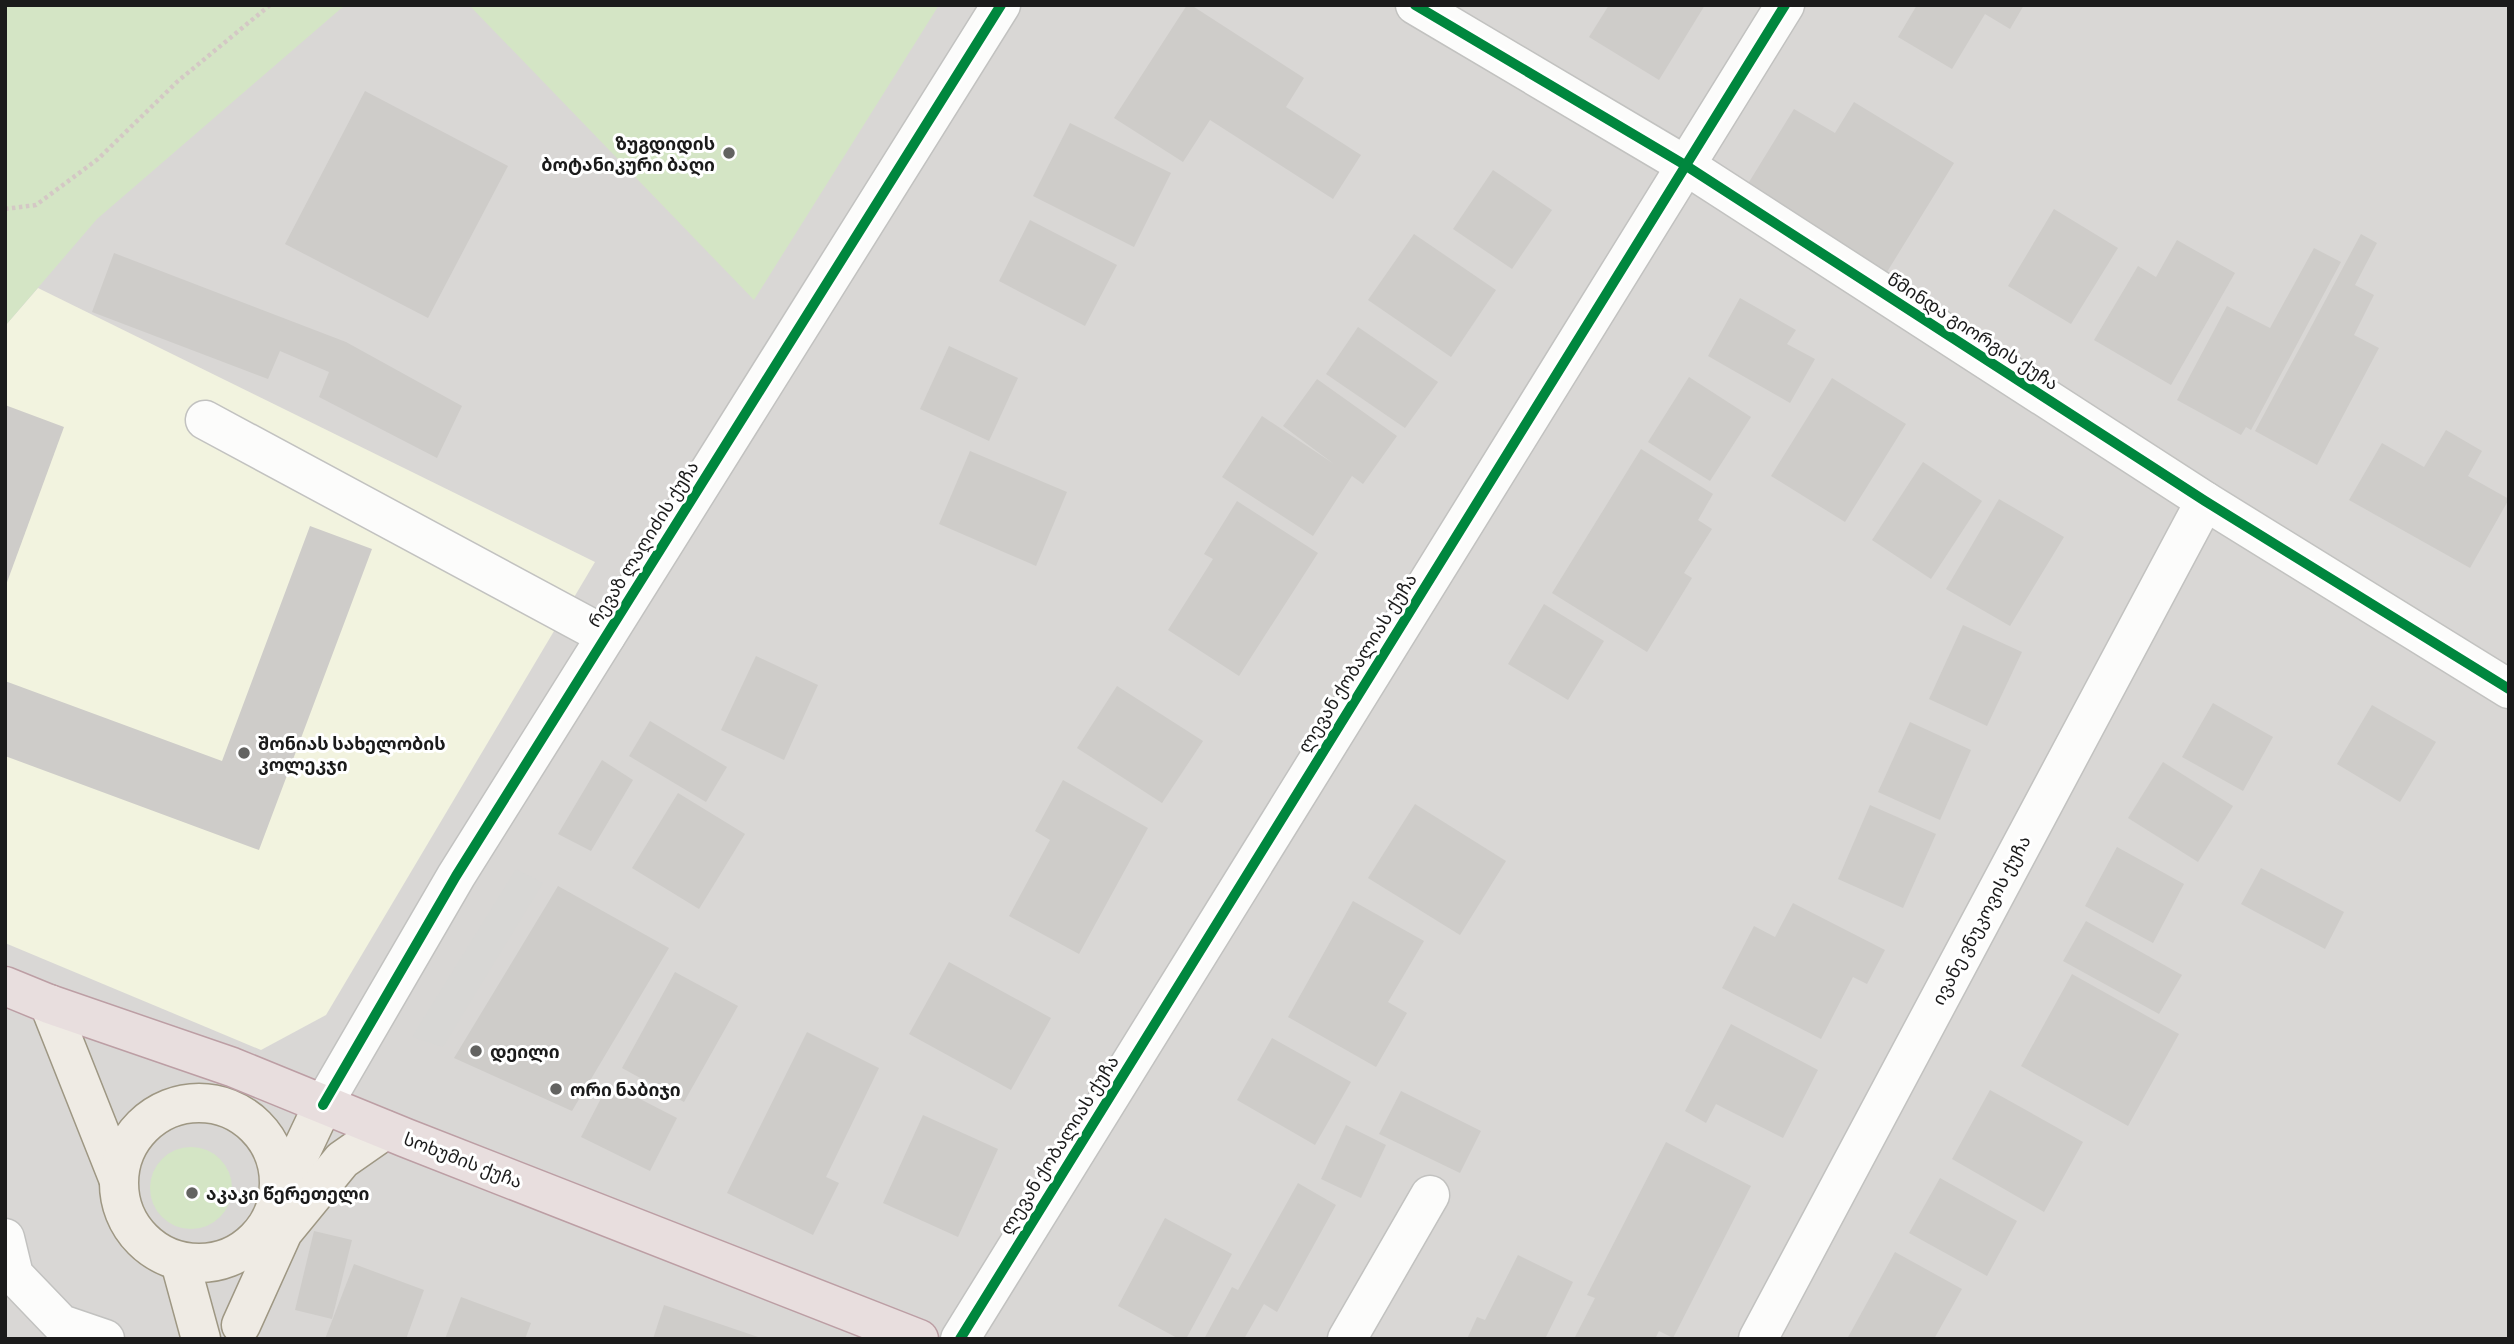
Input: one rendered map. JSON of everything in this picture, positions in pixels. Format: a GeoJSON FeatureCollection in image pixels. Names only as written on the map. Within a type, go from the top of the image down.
{"type":"FeatureCollection","features":[{"type":"Feature","properties":{"kind":"highway","name":"სოხუმის ქუჩა"},"geometry":{"type":"LineString","coordinates":[[5,986],[49,1004],[232,1067],[385,1130],[919,1339]]}},
{"type":"Feature","properties":{"kind":"main road"},"geometry":{"type":"LineString","coordinates":[[49,1004],[118,1178],[124,1215],[146,1245],[180,1262],[212,1263],[242,1252],[272,1214],[323,1105]]}},
{"type":"Feature","properties":{"kind":"main road"},"geometry":{"type":"LineString","coordinates":[[118,1178],[126,1146],[147,1121],[232,1067]]}},
{"type":"Feature","properties":{"kind":"main road"},"geometry":{"type":"LineString","coordinates":[[176,1105],[209,1103],[240,1113],[264,1135],[278,1165],[272,1214],[240,1332]]}},
{"type":"Feature","properties":{"kind":"main road"},"geometry":{"type":"LineString","coordinates":[[240,1332],[283,1232],[342,1160],[385,1130]]}},
{"type":"Feature","properties":{"kind":"main road"},"geometry":{"type":"LineString","coordinates":[[180,1262],[201,1339]]}},
{"type":"Feature","properties":{"kind":"street","name":"რევაზ ლაღიძის ქუჩა"},"geometry":{"type":"LineString","coordinates":[[323,1105],[456,876],[1001,5]]}},
{"type":"Feature","properties":{"kind":"street","name":"წმინდა გიორგის ქუჩა"},"geometry":{"type":"LineString","coordinates":[[1415,5],[1685,165],[2205,501],[2509,689]]}},
{"type":"Feature","properties":{"kind":"street","name":"ლევან ქობალიას ქუჩა"},"geometry":{"type":"LineString","coordinates":[[960,1339],[1785,5]]}},
{"type":"Feature","properties":{"kind":"street"},"geometry":{"type":"LineString","coordinates":[[205,420],[606,636]]}},
{"type":"Feature","properties":{"kind":"street","name":"ივანე ვნუკოვის ქუჩა"},"geometry":{"type":"LineString","coordinates":[[1758,1339],[2205,501]]}},
{"type":"Feature","properties":{"kind":"street"},"geometry":{"type":"LineString","coordinates":[[1347,1339],[1430,1195]]}},
{"type":"Feature","properties":{"kind":"street"},"geometry":{"type":"LineString","coordinates":[[5,1238],[14,1275],[61,1324],[105,1339]]}},
{"type":"Feature","properties":{"kind":"path"},"geometry":{"type":"LineString","coordinates":[[5,209],[36,205],[98,159],[177,81],[270,5]]}},
{"type":"Feature","properties":{"kind":"shaded area"},"geometry":{"type":"Polygon","coordinates":[[[5,5],[2509,5],[2509,1339],[5,1339],[5,5]]]}},
{"type":"Feature","properties":{"kind":"shaded area","name":"შონიას სახელობის კოლეკჯი"},"geometry":{"type":"Polygon","coordinates":[[[38,288],[595,562],[326,1015],[261,1050],[5,943],[5,326],[38,288]]]}},
{"type":"Feature","properties":{"kind":"shaded area"},"geometry":{"type":"Polygon","coordinates":[[[516,869],[543,883],[443,1047],[412,1037],[516,869]]]}},
{"type":"Feature","properties":{"kind":"green space"},"geometry":{"type":"Polygon","coordinates":[[[5,5],[345,5],[97,219],[5,326],[5,5]]]}},
{"type":"Feature","properties":{"kind":"green space","name":"ზუგდიდის ბოტანიკური ბაღი"},"geometry":{"type":"Polygon","coordinates":[[[469,5],[939,5],[754,300],[469,5]]]}},
{"type":"Feature","properties":{"kind":"green space"},"geometry":{"type":"Polygon","coordinates":[[[191,1147],[207,1150],[220,1159],[229,1172],[232,1188],[229,1204],[220,1217],[207,1226],[191,1229],[175,1226],[162,1217],[153,1204],[150,1188],[153,1172],[162,1159],[175,1150],[191,1147]]]}},
{"type":"Feature","properties":{"kind":"building"},"geometry":{"type":"Polygon","coordinates":[[[1187,5],[1191,5],[1304,78],[1286,107],[1361,155],[1333,199],[1210,120],[1183,162],[1114,118],[1187,5]]]}},
{"type":"Feature","properties":{"kind":"building"},"geometry":{"type":"Polygon","coordinates":[[[1609,5],[1705,5],[1659,80],[1589,37],[1609,5]]]}},
{"type":"Feature","properties":{"kind":"building"},"geometry":{"type":"Polygon","coordinates":[[[1917,5],[2024,5],[2010,29],[1985,14],[1952,69],[1898,37],[1917,5]]]}},
{"type":"Feature","properties":{"kind":"building"},"geometry":{"type":"Polygon","coordinates":[[[365,91],[508,166],[428,318],[285,244],[365,91]]]}},
{"type":"Feature","properties":{"kind":"building"},"geometry":{"type":"Polygon","coordinates":[[[1854,102],[1954,163],[1887,272],[1746,187],[1794,109],[1835,133],[1854,102]]]}},
{"type":"Feature","properties":{"kind":"building"},"geometry":{"type":"Polygon","coordinates":[[[1070,123],[1171,173],[1134,247],[1033,196],[1070,123]]]}},
{"type":"Feature","properties":{"kind":"building"},"geometry":{"type":"Polygon","coordinates":[[[1493,170],[1552,210],[1512,269],[1453,229],[1493,170]]]}},
{"type":"Feature","properties":{"kind":"building"},"geometry":{"type":"Polygon","coordinates":[[[2054,209],[2118,248],[2071,324],[2008,286],[2054,209]]]}},
{"type":"Feature","properties":{"kind":"building"},"geometry":{"type":"Polygon","coordinates":[[[1030,220],[1117,265],[1085,326],[999,281],[1030,220]]]}},
{"type":"Feature","properties":{"kind":"building"},"geometry":{"type":"Polygon","coordinates":[[[1414,234],[1496,290],[1451,357],[1368,300],[1414,234]]]}},
{"type":"Feature","properties":{"kind":"building"},"geometry":{"type":"Polygon","coordinates":[[[2361,234],[2377,243],[2355,285],[2374,295],[2354,335],[2379,348],[2317,465],[2255,431],[2361,234]]]}},
{"type":"Feature","properties":{"kind":"building"},"geometry":{"type":"Polygon","coordinates":[[[2177,240],[2235,273],[2171,385],[2094,340],[2138,266],[2156,277],[2177,240]]]}},
{"type":"Feature","properties":{"kind":"building"},"geometry":{"type":"Polygon","coordinates":[[[2314,248],[2341,262],[2251,430],[2246,427],[2241,435],[2177,400],[2227,306],[2270,328],[2314,248]]]}},
{"type":"Feature","properties":{"kind":"building"},"geometry":{"type":"Polygon","coordinates":[[[114,253],[346,342],[462,406],[437,458],[319,397],[329,372],[280,351],[268,379],[92,312],[114,253]]]}},
{"type":"Feature","properties":{"kind":"building"},"geometry":{"type":"Polygon","coordinates":[[[1740,298],[1796,330],[1787,344],[1815,359],[1790,403],[1708,356],[1740,298]]]}},
{"type":"Feature","properties":{"kind":"building"},"geometry":{"type":"Polygon","coordinates":[[[1358,327],[1438,382],[1405,428],[1326,374],[1358,327]]]}},
{"type":"Feature","properties":{"kind":"building"},"geometry":{"type":"Polygon","coordinates":[[[949,346],[1018,378],[989,441],[920,409],[949,346]]]}},
{"type":"Feature","properties":{"kind":"building"},"geometry":{"type":"Polygon","coordinates":[[[1689,377],[1751,417],[1710,481],[1648,442],[1689,377]]]}},
{"type":"Feature","properties":{"kind":"building"},"geometry":{"type":"Polygon","coordinates":[[[1832,378],[1906,424],[1845,522],[1771,476],[1832,378]]]}},
{"type":"Feature","properties":{"kind":"building"},"geometry":{"type":"Polygon","coordinates":[[[1317,379],[1397,436],[1363,484],[1352,476],[1313,536],[1222,477],[1262,416],[1334,464],[1283,426],[1317,379]]]}},
{"type":"Feature","properties":{"kind":"building"},"geometry":{"type":"Polygon","coordinates":[[[5,405],[64,427],[6,585],[5,585],[5,405]]]}},
{"type":"Feature","properties":{"kind":"building"},"geometry":{"type":"Polygon","coordinates":[[[2446,430],[2482,451],[2468,476],[2509,499],[2470,568],[2349,500],[2382,443],[2424,467],[2446,430]]]}},
{"type":"Feature","properties":{"kind":"building"},"geometry":{"type":"Polygon","coordinates":[[[1641,449],[1713,494],[1698,520],[1712,529],[1684,573],[1692,578],[1647,652],[1552,593],[1641,449]]]}},
{"type":"Feature","properties":{"kind":"building"},"geometry":{"type":"Polygon","coordinates":[[[970,451],[1067,492],[1036,566],[939,524],[970,451]]]}},
{"type":"Feature","properties":{"kind":"building"},"geometry":{"type":"Polygon","coordinates":[[[1923,462],[1982,501],[1931,579],[1872,540],[1923,462]]]}},
{"type":"Feature","properties":{"kind":"building"},"geometry":{"type":"Polygon","coordinates":[[[1999,499],[2064,537],[2010,626],[1946,589],[1999,499]]]}},
{"type":"Feature","properties":{"kind":"building"},"geometry":{"type":"Polygon","coordinates":[[[1237,501],[1318,553],[1239,676],[1168,630],[1213,559],[1204,554],[1237,501]]]}},
{"type":"Feature","properties":{"kind":"building"},"geometry":{"type":"Polygon","coordinates":[[[310,526],[372,549],[259,850],[5,756],[5,681],[222,761],[310,526]]]}},
{"type":"Feature","properties":{"kind":"building"},"geometry":{"type":"Polygon","coordinates":[[[1544,604],[1604,641],[1568,700],[1508,664],[1544,604]]]}},
{"type":"Feature","properties":{"kind":"building"},"geometry":{"type":"Polygon","coordinates":[[[1963,625],[2022,652],[1987,726],[1929,699],[1963,625]]]}},
{"type":"Feature","properties":{"kind":"building"},"geometry":{"type":"Polygon","coordinates":[[[756,656],[818,685],[784,760],[721,730],[756,656]]]}},
{"type":"Feature","properties":{"kind":"building"},"geometry":{"type":"Polygon","coordinates":[[[1117,686],[1203,741],[1162,803],[1077,748],[1117,686]]]}},
{"type":"Feature","properties":{"kind":"building"},"geometry":{"type":"Polygon","coordinates":[[[2213,703],[2273,737],[2243,791],[2182,757],[2213,703]]]}},
{"type":"Feature","properties":{"kind":"building"},"geometry":{"type":"Polygon","coordinates":[[[2372,705],[2436,742],[2400,802],[2337,764],[2372,705]]]}},
{"type":"Feature","properties":{"kind":"building"},"geometry":{"type":"Polygon","coordinates":[[[650,721],[727,767],[706,802],[629,756],[650,721]]]}},
{"type":"Feature","properties":{"kind":"building"},"geometry":{"type":"Polygon","coordinates":[[[1910,722],[1971,750],[1940,820],[1878,792],[1910,722]]]}},
{"type":"Feature","properties":{"kind":"building"},"geometry":{"type":"Polygon","coordinates":[[[602,760],[633,780],[591,851],[558,834],[602,760]]]}},
{"type":"Feature","properties":{"kind":"building"},"geometry":{"type":"Polygon","coordinates":[[[2163,762],[2233,806],[2198,862],[2128,818],[2163,762]]]}},
{"type":"Feature","properties":{"kind":"building"},"geometry":{"type":"Polygon","coordinates":[[[1063,780],[1148,828],[1079,954],[1009,916],[1050,840],[1035,831],[1063,780]]]}},
{"type":"Feature","properties":{"kind":"building"},"geometry":{"type":"Polygon","coordinates":[[[678,793],[745,834],[699,909],[632,868],[678,793]]]}},
{"type":"Feature","properties":{"kind":"building"},"geometry":{"type":"Polygon","coordinates":[[[1415,804],[1506,861],[1460,935],[1368,878],[1415,804]]]}},
{"type":"Feature","properties":{"kind":"building"},"geometry":{"type":"Polygon","coordinates":[[[1870,805],[1936,834],[1903,908],[1838,879],[1870,805]]]}},
{"type":"Feature","properties":{"kind":"building"},"geometry":{"type":"Polygon","coordinates":[[[2117,847],[2184,884],[2153,943],[2085,906],[2117,847]]]}},
{"type":"Feature","properties":{"kind":"building"},"geometry":{"type":"Polygon","coordinates":[[[2261,868],[2344,912],[2325,949],[2241,904],[2261,868]]]}},
{"type":"Feature","properties":{"kind":"building"},"geometry":{"type":"Polygon","coordinates":[[[558,886],[669,948],[572,1111],[454,1058],[558,886]]]}},
{"type":"Feature","properties":{"kind":"building"},"geometry":{"type":"Polygon","coordinates":[[[1353,901],[1424,941],[1388,1002],[1407,1013],[1376,1067],[1288,1017],[1353,901]]]}},
{"type":"Feature","properties":{"kind":"building"},"geometry":{"type":"Polygon","coordinates":[[[1793,903],[1885,950],[1867,984],[1853,977],[1821,1039],[1722,988],[1754,926],[1775,937],[1793,903]]]}},
{"type":"Feature","properties":{"kind":"building"},"geometry":{"type":"Polygon","coordinates":[[[2086,921],[2182,975],[2159,1014],[2063,961],[2086,921]]]}},
{"type":"Feature","properties":{"kind":"building"},"geometry":{"type":"Polygon","coordinates":[[[949,962],[1051,1018],[1011,1090],[909,1034],[949,962]]]}},
{"type":"Feature","properties":{"kind":"building"},"geometry":{"type":"Polygon","coordinates":[[[675,972],[738,1006],[684,1102],[622,1068],[675,972]]]}},
{"type":"Feature","properties":{"kind":"building"},"geometry":{"type":"Polygon","coordinates":[[[2072,974],[2179,1034],[2128,1126],[2021,1066],[2072,974]]]}},
{"type":"Feature","properties":{"kind":"building"},"geometry":{"type":"Polygon","coordinates":[[[1731,1024],[1818,1070],[1783,1138],[1716,1104],[1706,1123],[1685,1111],[1731,1024]]]}},
{"type":"Feature","properties":{"kind":"building"},"geometry":{"type":"Polygon","coordinates":[[[807,1032],[879,1068],[826,1177],[839,1183],[813,1235],[727,1193],[807,1032]]]}},
{"type":"Feature","properties":{"kind":"building"},"geometry":{"type":"Polygon","coordinates":[[[1272,1038],[1351,1082],[1315,1145],[1237,1100],[1272,1038]]]}},
{"type":"Feature","properties":{"kind":"building"},"geometry":{"type":"Polygon","coordinates":[[[609,1083],[677,1118],[650,1171],[581,1137],[609,1083]]]}},
{"type":"Feature","properties":{"kind":"building"},"geometry":{"type":"Polygon","coordinates":[[[1990,1090],[2083,1142],[2044,1212],[1952,1159],[1990,1090]]]}},
{"type":"Feature","properties":{"kind":"building"},"geometry":{"type":"Polygon","coordinates":[[[1401,1091],[1481,1131],[1460,1173],[1379,1134],[1401,1091]]]}},
{"type":"Feature","properties":{"kind":"building"},"geometry":{"type":"Polygon","coordinates":[[[923,1115],[998,1149],[958,1237],[883,1203],[923,1115]]]}},
{"type":"Feature","properties":{"kind":"building"},"geometry":{"type":"Polygon","coordinates":[[[1346,1125],[1386,1145],[1361,1198],[1321,1179],[1346,1125]]]}},
{"type":"Feature","properties":{"kind":"building"},"geometry":{"type":"Polygon","coordinates":[[[1666,1142],[1751,1186],[1673,1338],[1659,1331],[1655,1339],[1574,1339],[1595,1298],[1587,1295],[1666,1142]]]}},
{"type":"Feature","properties":{"kind":"building"},"geometry":{"type":"Polygon","coordinates":[[[1940,1178],[2017,1221],[1987,1276],[1909,1233],[1940,1178]]]}},
{"type":"Feature","properties":{"kind":"building"},"geometry":{"type":"Polygon","coordinates":[[[1298,1183],[1336,1205],[1277,1312],[1264,1304],[1244,1339],[1204,1339],[1232,1287],[1238,1290],[1298,1183]]]}},
{"type":"Feature","properties":{"kind":"building"},"geometry":{"type":"Polygon","coordinates":[[[1165,1218],[1232,1254],[1186,1339],[1179,1339],[1118,1306],[1165,1218]]]}},
{"type":"Feature","properties":{"kind":"building"},"geometry":{"type":"Polygon","coordinates":[[[314,1231],[352,1240],[332,1319],[295,1310],[314,1231]]]}},
{"type":"Feature","properties":{"kind":"building"},"geometry":{"type":"Polygon","coordinates":[[[1895,1252],[1962,1289],[1934,1339],[1847,1339],[1895,1252]]]}},
{"type":"Feature","properties":{"kind":"building"},"geometry":{"type":"Polygon","coordinates":[[[1518,1255],[1573,1282],[1545,1339],[1467,1339],[1477,1317],[1485,1320],[1518,1255]]]}},
{"type":"Feature","properties":{"kind":"building"},"geometry":{"type":"Polygon","coordinates":[[[354,1264],[424,1290],[406,1339],[325,1339],[354,1264]]]}},
{"type":"Feature","properties":{"kind":"building"},"geometry":{"type":"Polygon","coordinates":[[[461,1297],[531,1323],[525,1339],[445,1339],[461,1297]]]}},
{"type":"Feature","properties":{"kind":"building"},"geometry":{"type":"Polygon","coordinates":[[[664,1305],[761,1338],[761,1339],[653,1339],[664,1305]]]}},
{"type":"Feature","properties":{"kind":"cycle path"},"geometry":{"type":"LineString","coordinates":[[323,1105],[456,876],[1001,5]]}},
{"type":"Feature","properties":{"kind":"cycle path"},"geometry":{"type":"LineString","coordinates":[[1415,5],[1685,165],[2205,501],[2509,689]]}},
{"type":"Feature","properties":{"kind":"cycle path"},"geometry":{"type":"LineString","coordinates":[[960,1339],[1785,5]]}},
{"type":"Feature","properties":{"kind":"place","name":"ზუგდიდის ბოტანიკური ბაღი"},"geometry":{"type":"Point","coordinates":[729,153]}},
{"type":"Feature","properties":{"kind":"place","name":"შონიას სახელობის კოლეკჯი"},"geometry":{"type":"Point","coordinates":[244,753]}},
{"type":"Feature","properties":{"kind":"place","name":"დეილი"},"geometry":{"type":"Point","coordinates":[476,1051]}},
{"type":"Feature","properties":{"kind":"place","name":"ორი ნაბიჯი"},"geometry":{"type":"Point","coordinates":[556,1089]}},
{"type":"Feature","properties":{"kind":"place","name":"აკაკი წერეთელი"},"geometry":{"type":"Point","coordinates":[192,1193]}}]}
